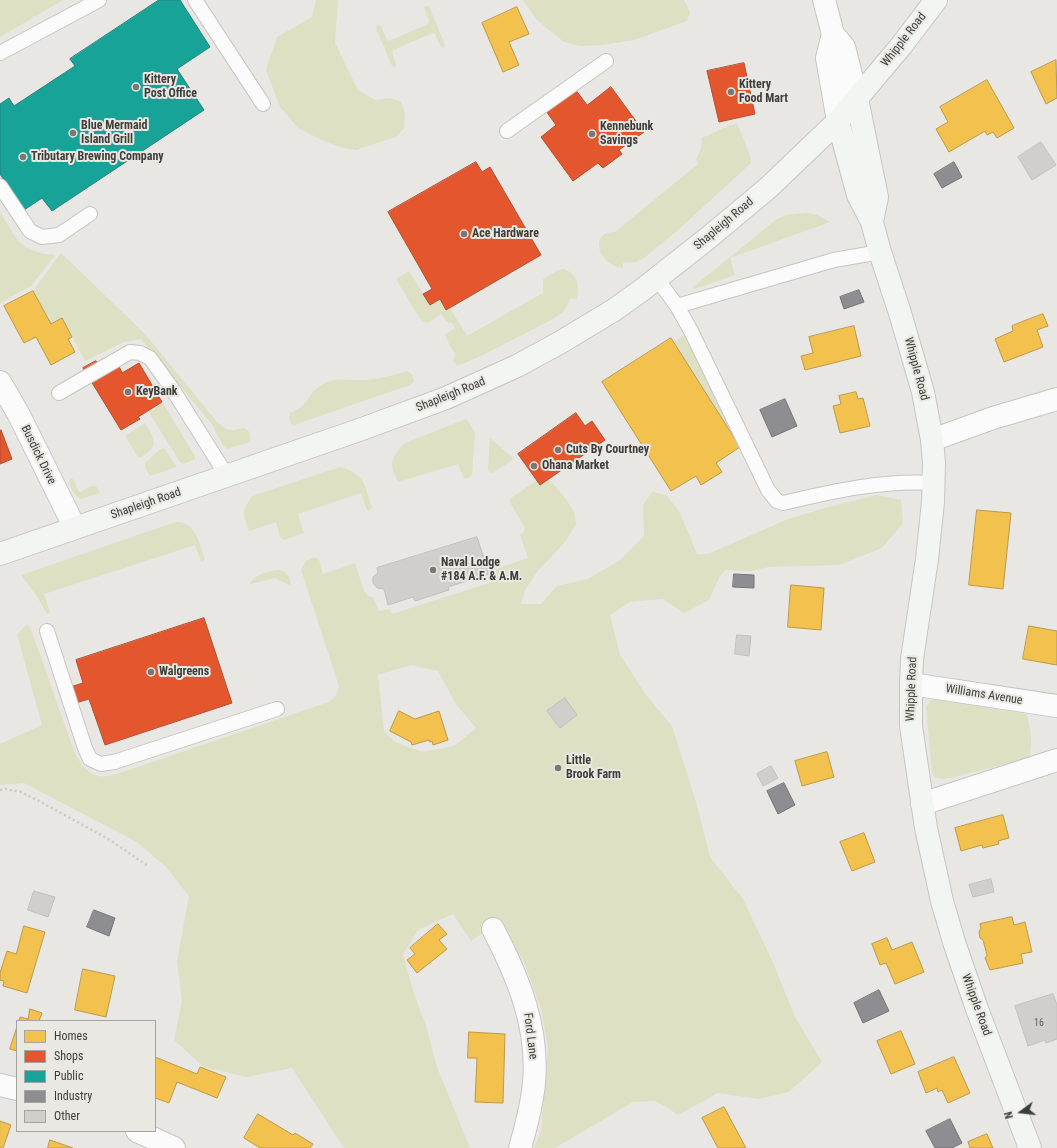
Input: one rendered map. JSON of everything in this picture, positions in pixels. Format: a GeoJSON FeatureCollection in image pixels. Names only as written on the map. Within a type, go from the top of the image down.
{"type":"FeatureCollection","features":[{"type":"Feature","properties":{"kind":"main road","name":"Whipple Road"},"geometry":{"type":"LineString","coordinates":[[936,0],[901,46],[838,120],[858,195],[872,222],[880,252],[897,303],[923,392],[932,440],[934,483],[927,559],[912,659],[911,684],[911,726],[931,855],[954,942],[977,1008],[1030,1148]]}},
{"type":"Feature","properties":{"kind":"main road","name":"Whipple Road"},"geometry":{"type":"LineString","coordinates":[[857,99],[877,197],[872,222]]}},
{"type":"Feature","properties":{"kind":"main road","name":"Shapleigh Road"},"geometry":{"type":"LineString","coordinates":[[0,554],[362,430],[475,386],[517,366],[561,342],[614,310],[657,278],[768,188],[838,120]]}},
{"type":"Feature","properties":{"kind":"street"},"geometry":{"type":"LineString","coordinates":[[824,0],[833,34],[844,47],[857,99]]}},
{"type":"Feature","properties":{"kind":"street"},"geometry":{"type":"LineString","coordinates":[[833,34],[827,58],[838,120]]}},
{"type":"Feature","properties":{"kind":"street","name":"Busdick Drive"},"geometry":{"type":"LineString","coordinates":[[0,382],[19,415],[75,528]]}},
{"type":"Feature","properties":{"kind":"street"},"geometry":{"type":"LineString","coordinates":[[932,440],[993,418],[1057,399]]}},
{"type":"Feature","properties":{"kind":"street","name":"Williams Avenue"},"geometry":{"type":"LineString","coordinates":[[911,684],[1057,706]]}},
{"type":"Feature","properties":{"kind":"street"},"geometry":{"type":"LineString","coordinates":[[922,804],[1057,760]]}},
{"type":"Feature","properties":{"kind":"street","name":"Ford Lane"},"geometry":{"type":"LineString","coordinates":[[493,929],[523,993],[530,1019],[534,1047],[534,1082],[528,1121],[520,1148]]}},
{"type":"Feature","properties":{"kind":"street"},"geometry":{"type":"LineString","coordinates":[[0,1085],[16,1090]]}},
{"type":"Feature","properties":{"kind":"street"},"geometry":{"type":"LineString","coordinates":[[139,1132],[174,1148]]}},
{"type":"Feature","properties":{"kind":"lane"},"geometry":{"type":"LineString","coordinates":[[0,53],[99,0]]}},
{"type":"Feature","properties":{"kind":"lane"},"geometry":{"type":"LineString","coordinates":[[195,0],[263,104]]}},
{"type":"Feature","properties":{"kind":"lane"},"geometry":{"type":"LineString","coordinates":[[507,131],[606,61]]}},
{"type":"Feature","properties":{"kind":"lane"},"geometry":{"type":"LineString","coordinates":[[0,186],[30,231],[42,237],[59,235],[90,214]]}},
{"type":"Feature","properties":{"kind":"lane"},"geometry":{"type":"LineString","coordinates":[[677,306],[834,260],[880,252]]}},
{"type":"Feature","properties":{"kind":"lane"},"geometry":{"type":"LineString","coordinates":[[657,278],[677,306],[692,332],[768,490],[777,501],[784,503],[834,491],[879,484],[916,482],[934,483]]}},
{"type":"Feature","properties":{"kind":"lane"},"geometry":{"type":"LineString","coordinates":[[59,393],[130,352],[140,353],[150,358],[173,390],[227,476]]}},
{"type":"Feature","properties":{"kind":"lane"},"geometry":{"type":"LineString","coordinates":[[46,631],[84,748],[90,759],[102,764],[114,762],[277,709]]}},
{"type":"Feature","properties":{"kind":"path"},"geometry":{"type":"LineString","coordinates":[[0,790],[5,789],[21,792],[41,802],[103,836],[148,866]]}},
{"type":"Feature","properties":{"kind":"green space"},"geometry":{"type":"Polygon","coordinates":[[[0,0],[63,0],[0,37],[0,0]]]}},
{"type":"Feature","properties":{"kind":"green space"},"geometry":{"type":"Polygon","coordinates":[[[316,0],[338,0],[335,43],[358,90],[375,100],[390,98],[401,102],[405,113],[404,128],[396,137],[356,150],[340,147],[298,128],[280,107],[266,70],[277,37],[312,17],[316,0]]]}},
{"type":"Feature","properties":{"kind":"green space"},"geometry":{"type":"Polygon","coordinates":[[[523,0],[684,0],[690,12],[687,21],[634,40],[603,45],[580,46],[564,42],[537,20],[523,0]]]}},
{"type":"Feature","properties":{"kind":"green space"},"geometry":{"type":"Polygon","coordinates":[[[425,6],[429,6],[445,45],[444,48],[441,47],[435,34],[433,33],[393,50],[392,52],[396,65],[394,67],[392,66],[376,28],[378,25],[381,26],[387,40],[389,41],[428,24],[429,21],[424,8],[425,6]]]}},
{"type":"Feature","properties":{"kind":"green space"},"geometry":{"type":"Polygon","coordinates":[[[737,123],[750,156],[751,163],[678,230],[644,258],[636,262],[623,263],[623,268],[614,266],[608,261],[600,251],[599,246],[602,236],[607,233],[615,232],[698,164],[696,160],[701,148],[702,137],[737,123]]]}},
{"type":"Feature","properties":{"kind":"green space"},"geometry":{"type":"Polygon","coordinates":[[[0,212],[21,243],[34,251],[55,255],[31,286],[0,303],[0,212]]]}},
{"type":"Feature","properties":{"kind":"green space"},"geometry":{"type":"Polygon","coordinates":[[[807,213],[817,215],[830,222],[730,258],[735,275],[694,289],[693,287],[777,219],[786,215],[807,213]]]}},
{"type":"Feature","properties":{"kind":"green space"},"geometry":{"type":"Polygon","coordinates":[[[61,253],[145,334],[217,422],[229,430],[244,428],[248,430],[250,434],[250,442],[227,449],[211,423],[141,339],[124,342],[85,361],[62,318],[51,324],[33,291],[61,253]]]}},
{"type":"Feature","properties":{"kind":"green space"},"geometry":{"type":"Polygon","coordinates":[[[564,269],[573,274],[577,281],[578,289],[577,299],[571,298],[564,311],[553,319],[479,357],[457,366],[453,361],[455,354],[445,334],[455,328],[452,323],[447,322],[441,314],[430,322],[425,322],[420,319],[396,279],[409,271],[430,305],[440,299],[445,310],[450,308],[467,336],[543,293],[543,279],[558,270],[564,269]]]}},
{"type":"Feature","properties":{"kind":"green space"},"geometry":{"type":"Polygon","coordinates":[[[684,335],[734,437],[674,342],[684,335]]]}},
{"type":"Feature","properties":{"kind":"green space"},"geometry":{"type":"Polygon","coordinates":[[[407,371],[412,374],[414,382],[410,385],[294,425],[291,424],[289,417],[290,413],[301,407],[316,389],[329,381],[374,379],[407,371]]]}},
{"type":"Feature","properties":{"kind":"green space"},"geometry":{"type":"Polygon","coordinates":[[[162,402],[195,456],[195,459],[184,464],[180,462],[148,411],[162,402]]]}},
{"type":"Feature","properties":{"kind":"green space"},"geometry":{"type":"Polygon","coordinates":[[[466,419],[475,432],[472,474],[470,477],[464,478],[458,464],[398,482],[393,469],[392,461],[397,452],[405,443],[466,419]]]}},
{"type":"Feature","properties":{"kind":"green space"},"geometry":{"type":"Polygon","coordinates":[[[145,423],[154,442],[151,450],[140,458],[125,436],[145,423]]]}},
{"type":"Feature","properties":{"kind":"green space"},"geometry":{"type":"Polygon","coordinates":[[[490,438],[514,459],[492,473],[489,472],[488,468],[490,438]]]}},
{"type":"Feature","properties":{"kind":"green space"},"geometry":{"type":"Polygon","coordinates":[[[164,448],[177,467],[150,476],[145,467],[145,463],[160,449],[164,448]]]}},
{"type":"Feature","properties":{"kind":"green space"},"geometry":{"type":"Polygon","coordinates":[[[340,467],[355,473],[363,482],[372,508],[368,511],[361,493],[298,514],[304,533],[284,540],[280,537],[276,522],[249,531],[244,513],[252,496],[340,467]]]}},
{"type":"Feature","properties":{"kind":"green space"},"geometry":{"type":"Polygon","coordinates":[[[70,478],[73,479],[79,492],[93,486],[97,487],[100,493],[80,499],[72,490],[70,478]]]}},
{"type":"Feature","properties":{"kind":"green space"},"geometry":{"type":"Polygon","coordinates":[[[549,479],[566,499],[574,512],[576,524],[565,542],[537,572],[525,590],[521,604],[541,604],[557,586],[588,579],[620,560],[644,536],[643,505],[652,492],[666,495],[679,511],[697,554],[708,554],[788,519],[825,508],[877,495],[901,500],[903,523],[882,548],[839,565],[769,567],[750,571],[725,570],[719,578],[709,600],[684,613],[663,599],[630,602],[610,615],[620,655],[646,695],[672,726],[696,802],[710,857],[743,899],[774,965],[795,1017],[822,1062],[789,1092],[758,1099],[718,1093],[678,1115],[655,1101],[633,1102],[555,1148],[534,1148],[541,1131],[548,1047],[541,1009],[524,962],[497,923],[471,941],[453,914],[418,930],[403,954],[414,994],[426,1026],[437,1067],[470,1148],[344,1148],[292,1068],[247,1077],[204,1067],[174,1040],[182,1000],[177,962],[189,896],[165,866],[137,842],[24,783],[0,785],[0,744],[42,725],[17,634],[28,624],[73,746],[83,765],[97,776],[117,774],[329,702],[336,696],[339,686],[301,570],[306,561],[315,557],[319,560],[323,574],[355,563],[364,591],[368,596],[373,597],[379,611],[390,609],[392,614],[495,581],[493,570],[528,558],[520,535],[524,532],[525,528],[509,501],[511,498],[536,481],[540,485],[549,479]],[[411,665],[378,675],[384,731],[395,742],[422,752],[454,746],[476,728],[456,704],[438,671],[411,665]]]}},
{"type":"Feature","properties":{"kind":"green space"},"geometry":{"type":"Polygon","coordinates":[[[176,522],[183,523],[188,526],[196,534],[205,559],[203,561],[201,561],[195,545],[44,594],[50,612],[47,614],[36,595],[21,575],[176,522]]]}},
{"type":"Feature","properties":{"kind":"green space"},"geometry":{"type":"Polygon","coordinates":[[[277,570],[286,573],[290,580],[291,586],[275,578],[250,584],[258,576],[277,570]]]}},
{"type":"Feature","properties":{"kind":"green space"},"geometry":{"type":"Polygon","coordinates":[[[936,699],[1026,714],[1031,736],[1029,758],[951,778],[935,778],[932,773],[926,707],[930,701],[936,699]]]}},
{"type":"Feature","properties":{"kind":"building: Homes"},"geometry":{"type":"Polygon","coordinates":[[[517,7],[529,34],[509,42],[519,65],[503,72],[482,23],[517,7]]]}},
{"type":"Feature","properties":{"kind":"building: Homes"},"geometry":{"type":"Polygon","coordinates":[[[1056,60],[1057,98],[1046,104],[1031,72],[1056,60]]]}},
{"type":"Feature","properties":{"kind":"building: Homes"},"geometry":{"type":"Polygon","coordinates":[[[987,80],[1014,128],[997,138],[993,132],[987,135],[985,131],[949,152],[936,129],[948,122],[940,107],[987,80]]]}},
{"type":"Feature","properties":{"kind":"building: Homes"},"geometry":{"type":"Polygon","coordinates":[[[33,291],[51,324],[62,318],[72,337],[68,339],[75,352],[51,365],[36,337],[24,343],[4,306],[33,291]]]}},
{"type":"Feature","properties":{"kind":"building: Homes"},"geometry":{"type":"Polygon","coordinates":[[[1043,314],[1048,326],[1037,330],[1043,347],[1004,362],[995,339],[1013,331],[1012,326],[1043,314]]]}},
{"type":"Feature","properties":{"kind":"building: Homes"},"geometry":{"type":"Polygon","coordinates":[[[854,326],[861,356],[805,370],[801,356],[813,353],[809,337],[854,326]]]}},
{"type":"Feature","properties":{"kind":"building: Homes"},"geometry":{"type":"Polygon","coordinates":[[[671,338],[740,447],[716,463],[722,472],[701,485],[696,476],[671,491],[602,382],[671,338]]]}},
{"type":"Feature","properties":{"kind":"building: Homes"},"geometry":{"type":"Polygon","coordinates":[[[856,392],[858,399],[863,398],[870,426],[840,433],[833,406],[841,404],[839,396],[856,392]]]}},
{"type":"Feature","properties":{"kind":"building: Homes"},"geometry":{"type":"Polygon","coordinates":[[[977,510],[1011,513],[1003,589],[969,585],[977,510]]]}},
{"type":"Feature","properties":{"kind":"building: Homes"},"geometry":{"type":"Polygon","coordinates":[[[791,585],[824,588],[821,630],[788,627],[791,585]]]}},
{"type":"Feature","properties":{"kind":"building: Homes"},"geometry":{"type":"Polygon","coordinates":[[[1029,626],[1057,631],[1057,665],[1023,659],[1029,626]]]}},
{"type":"Feature","properties":{"kind":"building: Homes"},"geometry":{"type":"Polygon","coordinates":[[[399,711],[415,719],[439,711],[448,740],[433,745],[432,741],[430,742],[429,740],[412,745],[411,742],[390,731],[399,711]]]}},
{"type":"Feature","properties":{"kind":"building: Homes"},"geometry":{"type":"Polygon","coordinates":[[[827,752],[834,777],[802,786],[795,761],[827,752]]]}},
{"type":"Feature","properties":{"kind":"building: Homes"},"geometry":{"type":"Polygon","coordinates":[[[1003,815],[1009,838],[998,841],[999,844],[983,848],[982,845],[961,851],[955,828],[1003,815]]]}},
{"type":"Feature","properties":{"kind":"building: Homes"},"geometry":{"type":"Polygon","coordinates":[[[864,833],[875,862],[852,871],[840,842],[864,833]]]}},
{"type":"Feature","properties":{"kind":"building: Homes"},"geometry":{"type":"Polygon","coordinates":[[[1012,917],[1014,925],[1025,922],[1032,952],[1021,954],[1023,963],[990,970],[985,958],[987,955],[983,940],[980,938],[980,924],[1012,917]]]}},
{"type":"Feature","properties":{"kind":"building: Homes"},"geometry":{"type":"Polygon","coordinates":[[[438,924],[447,934],[439,940],[447,949],[417,973],[407,960],[415,954],[410,948],[438,924]]]}},
{"type":"Feature","properties":{"kind":"building: Homes"},"geometry":{"type":"Polygon","coordinates":[[[24,926],[45,932],[27,993],[3,986],[4,981],[0,980],[0,973],[7,951],[16,954],[24,926]]]}},
{"type":"Feature","properties":{"kind":"building: Homes"},"geometry":{"type":"Polygon","coordinates":[[[887,938],[892,950],[912,942],[924,972],[895,984],[886,963],[880,965],[872,944],[887,938]]]}},
{"type":"Feature","properties":{"kind":"building: Homes"},"geometry":{"type":"Polygon","coordinates":[[[83,969],[115,976],[106,1017],[75,1010],[83,969]]]}},
{"type":"Feature","properties":{"kind":"building: Homes"},"geometry":{"type":"Polygon","coordinates":[[[30,1009],[42,1013],[39,1020],[19,1020],[20,1017],[28,1019],[30,1009]]]}},
{"type":"Feature","properties":{"kind":"building: Homes"},"geometry":{"type":"Polygon","coordinates":[[[16,1030],[16,1051],[10,1049],[16,1030]]]}},
{"type":"Feature","properties":{"kind":"building: Homes"},"geometry":{"type":"Polygon","coordinates":[[[901,1031],[915,1064],[891,1074],[877,1041],[901,1031]]]}},
{"type":"Feature","properties":{"kind":"building: Homes"},"geometry":{"type":"Polygon","coordinates":[[[469,1032],[505,1034],[503,1103],[475,1102],[477,1058],[468,1058],[469,1032]]]}},
{"type":"Feature","properties":{"kind":"building: Homes"},"geometry":{"type":"Polygon","coordinates":[[[156,1057],[197,1074],[200,1067],[226,1077],[217,1098],[177,1082],[169,1103],[156,1098],[156,1057]]]}},
{"type":"Feature","properties":{"kind":"building: Homes"},"geometry":{"type":"Polygon","coordinates":[[[954,1057],[970,1093],[948,1103],[942,1090],[938,1092],[937,1088],[926,1093],[918,1072],[954,1057]]]}},
{"type":"Feature","properties":{"kind":"building: Homes"},"geometry":{"type":"Polygon","coordinates":[[[724,1107],[746,1148],[718,1148],[702,1118],[724,1107]]]}},
{"type":"Feature","properties":{"kind":"building: Homes"},"geometry":{"type":"Polygon","coordinates":[[[258,1114],[293,1135],[295,1133],[313,1144],[310,1148],[260,1148],[244,1138],[258,1114]]]}},
{"type":"Feature","properties":{"kind":"building: Homes"},"geometry":{"type":"Polygon","coordinates":[[[0,1121],[11,1125],[3,1148],[0,1148],[0,1121]]]}},
{"type":"Feature","properties":{"kind":"building: Homes"},"geometry":{"type":"Polygon","coordinates":[[[987,1134],[993,1148],[970,1148],[968,1142],[987,1134]]]}},
{"type":"Feature","properties":{"kind":"building: Homes"},"geometry":{"type":"Polygon","coordinates":[[[50,1140],[73,1148],[48,1148],[50,1140]]]}},
{"type":"Feature","properties":{"kind":"building: Shops","name":"Kittery Food Mart"},"geometry":{"type":"Polygon","coordinates":[[[744,63],[755,114],[719,122],[707,71],[744,63]]]}},
{"type":"Feature","properties":{"kind":"building: Shops","name":"Kennebunk Savings"},"geometry":{"type":"Polygon","coordinates":[[[611,87],[644,132],[619,150],[622,154],[603,168],[598,163],[573,181],[541,137],[556,125],[546,111],[575,89],[587,105],[611,87]]]}},
{"type":"Feature","properties":{"kind":"building: Shops","name":"Ace Hardware"},"geometry":{"type":"Polygon","coordinates":[[[476,162],[482,172],[490,167],[541,255],[446,310],[440,299],[430,305],[423,294],[432,289],[388,212],[476,162]]]}},
{"type":"Feature","properties":{"kind":"building: Shops","name":"KeyBank"},"geometry":{"type":"Polygon","coordinates":[[[96,361],[104,375],[119,366],[122,373],[139,363],[162,402],[138,417],[140,419],[121,430],[83,368],[96,361]]]}},
{"type":"Feature","properties":{"kind":"building: Shops"},"geometry":{"type":"Polygon","coordinates":[[[576,413],[585,426],[592,421],[605,440],[540,485],[518,454],[576,413]]]}},
{"type":"Feature","properties":{"kind":"building: Shops"},"geometry":{"type":"Polygon","coordinates":[[[1,430],[12,459],[0,464],[0,431],[1,430]]]}},
{"type":"Feature","properties":{"kind":"building: Shops","name":"Walgreens"},"geometry":{"type":"Polygon","coordinates":[[[204,618],[232,703],[105,745],[89,699],[69,705],[64,689],[83,683],[76,660],[204,618]]]}},
{"type":"Feature","properties":{"kind":"building: Public"},"geometry":{"type":"Polygon","coordinates":[[[159,0],[180,0],[210,47],[177,69],[204,110],[52,211],[42,198],[24,210],[0,174],[0,104],[9,98],[14,106],[75,66],[70,59],[159,0]]]}},
{"type":"Feature","properties":{"kind":"building: Industry"},"geometry":{"type":"Polygon","coordinates":[[[954,162],[962,177],[942,188],[934,174],[954,162]]]}},
{"type":"Feature","properties":{"kind":"building: Industry"},"geometry":{"type":"Polygon","coordinates":[[[859,290],[864,302],[844,309],[840,297],[859,290]]]}},
{"type":"Feature","properties":{"kind":"building: Industry"},"geometry":{"type":"Polygon","coordinates":[[[785,399],[797,426],[772,437],[760,410],[785,399]]]}},
{"type":"Feature","properties":{"kind":"building: Industry"},"geometry":{"type":"Polygon","coordinates":[[[734,574],[754,575],[754,588],[733,587],[734,574]]]}},
{"type":"Feature","properties":{"kind":"building: Industry"},"geometry":{"type":"Polygon","coordinates":[[[784,783],[795,805],[778,814],[767,791],[784,783]]]}},
{"type":"Feature","properties":{"kind":"building: Industry"},"geometry":{"type":"Polygon","coordinates":[[[94,910],[115,918],[109,936],[87,927],[94,910]]]}},
{"type":"Feature","properties":{"kind":"building: Industry"},"geometry":{"type":"Polygon","coordinates":[[[879,990],[889,1011],[863,1023],[854,1003],[879,990]]]}},
{"type":"Feature","properties":{"kind":"building: Industry"},"geometry":{"type":"Polygon","coordinates":[[[950,1119],[962,1143],[952,1148],[935,1148],[926,1131],[950,1119]]]}},
{"type":"Feature","properties":{"kind":"building: Other"},"geometry":{"type":"Polygon","coordinates":[[[1041,142],[1056,165],[1032,180],[1018,157],[1041,142]]]}},
{"type":"Feature","properties":{"kind":"building: Other","name":"Naval Lodge #184 A.F. & A.M."},"geometry":{"type":"Polygon","coordinates":[[[477,537],[489,574],[448,587],[449,590],[415,601],[413,597],[388,605],[384,589],[377,588],[373,583],[373,577],[378,573],[377,568],[477,537]]]}},
{"type":"Feature","properties":{"kind":"building: Other"},"geometry":{"type":"Polygon","coordinates":[[[737,635],[751,636],[749,656],[735,654],[737,635]]]}},
{"type":"Feature","properties":{"kind":"building: Other"},"geometry":{"type":"Polygon","coordinates":[[[565,698],[577,715],[560,728],[547,711],[565,698]]]}},
{"type":"Feature","properties":{"kind":"building: Other"},"geometry":{"type":"Polygon","coordinates":[[[771,766],[778,778],[763,786],[757,774],[771,766]]]}},
{"type":"Feature","properties":{"kind":"building: Other"},"geometry":{"type":"Polygon","coordinates":[[[991,879],[994,892],[973,897],[969,885],[991,879]]]}},
{"type":"Feature","properties":{"kind":"building: Other"},"geometry":{"type":"Polygon","coordinates":[[[34,891],[55,897],[48,917],[28,910],[34,891]]]}},
{"type":"Feature","properties":{"kind":"building: Other"},"geometry":{"type":"Polygon","coordinates":[[[1053,994],[1057,1005],[1057,1039],[1046,1043],[1045,1040],[1028,1046],[1015,1006],[1053,994]]]}},
{"type":"Feature","properties":{"kind":"place","name":"Kittery Post Office"},"geometry":{"type":"Point","coordinates":[136,87]}},
{"type":"Feature","properties":{"kind":"place","name":"Kittery Food Mart"},"geometry":{"type":"Point","coordinates":[731,92]}},
{"type":"Feature","properties":{"kind":"place","name":"Blue Mermaid Island Grill"},"geometry":{"type":"Point","coordinates":[73,133]}},
{"type":"Feature","properties":{"kind":"place","name":"Kennebunk Savings"},"geometry":{"type":"Point","coordinates":[592,134]}},
{"type":"Feature","properties":{"kind":"place","name":"Tributary Brewing Company"},"geometry":{"type":"Point","coordinates":[23,157]}},
{"type":"Feature","properties":{"kind":"place","name":"Ace Hardware"},"geometry":{"type":"Point","coordinates":[464,234]}},
{"type":"Feature","properties":{"kind":"place","name":"KeyBank"},"geometry":{"type":"Point","coordinates":[128,392]}},
{"type":"Feature","properties":{"kind":"place","name":"Cuts By Courtney"},"geometry":{"type":"Point","coordinates":[558,450]}},
{"type":"Feature","properties":{"kind":"place","name":"Ohana Market"},"geometry":{"type":"Point","coordinates":[534,466]}},
{"type":"Feature","properties":{"kind":"place","name":"Naval Lodge #184 A.F. & A.M."},"geometry":{"type":"Point","coordinates":[433,570]}},
{"type":"Feature","properties":{"kind":"place","name":"Walgreens"},"geometry":{"type":"Point","coordinates":[151,672]}},
{"type":"Feature","properties":{"kind":"place","name":"Little Brook Farm"},"geometry":{"type":"Point","coordinates":[558,768]}}]}
